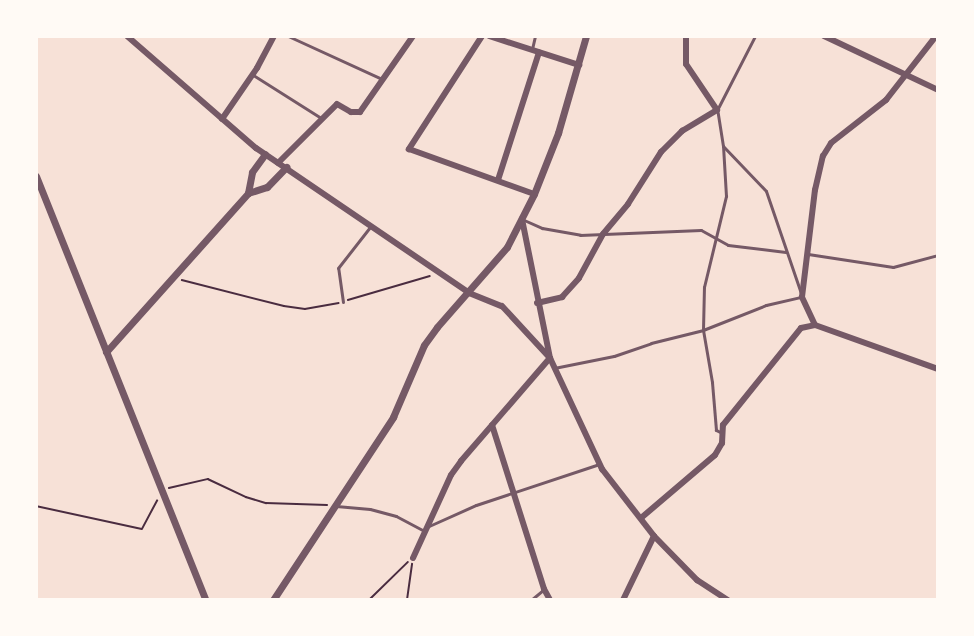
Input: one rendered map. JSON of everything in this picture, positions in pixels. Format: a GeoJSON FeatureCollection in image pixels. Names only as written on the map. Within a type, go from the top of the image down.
{"type":"FeatureCollection","features":[{"type":"Feature","properties":{"kind":"street"},"geometry":{"type":"LineString","coordinates":[[127,36],[265,154],[469,293],[502,306],[550,358]]}},
{"type":"Feature","properties":{"kind":"street"},"geometry":{"type":"LineString","coordinates":[[222,118],[252,75],[274,36]]}},
{"type":"Feature","properties":{"kind":"street"},"geometry":{"type":"LineString","coordinates":[[278,163],[338,104],[351,112],[360,112],[413,36]]}},
{"type":"Feature","properties":{"kind":"street"},"geometry":{"type":"LineString","coordinates":[[482,36],[409,149],[534,194]]}},
{"type":"Feature","properties":{"kind":"street"},"geometry":{"type":"LineString","coordinates":[[489,36],[579,65]]}},
{"type":"Feature","properties":{"kind":"street"},"geometry":{"type":"LineString","coordinates":[[268,600],[277,591],[336,506],[393,417],[424,345],[507,247],[534,194],[558,133],[586,36]]}},
{"type":"Feature","properties":{"kind":"street"},"geometry":{"type":"LineString","coordinates":[[537,303],[562,297],[579,278],[603,234],[628,204],[661,152],[682,131],[717,110],[686,64],[686,36]]}},
{"type":"Feature","properties":{"kind":"street"},"geometry":{"type":"LineString","coordinates":[[824,36],[938,90]]}},
{"type":"Feature","properties":{"kind":"street"},"geometry":{"type":"LineString","coordinates":[[815,325],[802,297],[815,190],[823,156],[831,143],[886,100],[936,36]]}},
{"type":"Feature","properties":{"kind":"street"},"geometry":{"type":"LineString","coordinates":[[498,180],[539,52]]}},
{"type":"Feature","properties":{"kind":"street"},"geometry":{"type":"LineString","coordinates":[[248,193],[252,172],[265,154]]}},
{"type":"Feature","properties":{"kind":"street"},"geometry":{"type":"LineString","coordinates":[[106,352],[248,193],[267,187],[286,167]]}},
{"type":"Feature","properties":{"kind":"street"},"geometry":{"type":"LineString","coordinates":[[36,176],[206,600]]}},
{"type":"Feature","properties":{"kind":"street"},"geometry":{"type":"LineString","coordinates":[[522,219],[537,303],[550,358],[599,464],[654,536],[697,580],[728,600]]}},
{"type":"Feature","properties":{"kind":"street"},"geometry":{"type":"LineString","coordinates":[[641,518],[715,455],[723,443],[723,426],[801,327],[815,325],[938,369]]}},
{"type":"Feature","properties":{"kind":"street"},"geometry":{"type":"LineString","coordinates":[[413,558],[451,476],[550,358]]}},
{"type":"Feature","properties":{"kind":"street"},"geometry":{"type":"LineString","coordinates":[[492,425],[544,589],[550,600]]}},
{"type":"Feature","properties":{"kind":"street"},"geometry":{"type":"LineString","coordinates":[[623,600],[654,536]]}},
{"type":"Feature","properties":{"kind":"street"},"geometry":{"type":"LineString","coordinates":[[273,600],[277,591]]}},
{"type":"Feature","properties":{"kind":"lane"},"geometry":{"type":"LineString","coordinates":[[288,36],[383,79]]}},
{"type":"Feature","properties":{"kind":"lane"},"geometry":{"type":"LineString","coordinates":[[531,50],[535,36]]}},
{"type":"Feature","properties":{"kind":"lane"},"geometry":{"type":"LineString","coordinates":[[722,433],[716,430],[712,382],[703,330],[704,287],[726,196],[723,147],[717,110],[755,36]]}},
{"type":"Feature","properties":{"kind":"lane"},"geometry":{"type":"LineString","coordinates":[[252,75],[322,119]]}},
{"type":"Feature","properties":{"kind":"lane"},"geometry":{"type":"LineString","coordinates":[[554,368],[614,356],[651,343],[703,330],[766,305],[802,297],[766,191],[723,147]]}},
{"type":"Feature","properties":{"kind":"lane"},"geometry":{"type":"LineString","coordinates":[[522,219],[542,228],[580,235],[700,230],[728,245],[787,252]]}},
{"type":"Feature","properties":{"kind":"lane"},"geometry":{"type":"LineString","coordinates":[[343,302],[338,268],[371,226]]}},
{"type":"Feature","properties":{"kind":"lane"},"geometry":{"type":"LineString","coordinates":[[807,254],[893,267],[938,255]]}},
{"type":"Feature","properties":{"kind":"lane"},"geometry":{"type":"LineString","coordinates":[[336,506],[370,509],[396,516],[426,529],[476,505],[599,464]]}},
{"type":"Feature","properties":{"kind":"lane"},"geometry":{"type":"LineString","coordinates":[[531,600],[544,589]]}},
{"type":"Feature","properties":{"kind":"path"},"geometry":{"type":"LineString","coordinates":[[172,278],[305,309],[343,302],[439,273]]}},
{"type":"Feature","properties":{"kind":"path"},"geometry":{"type":"LineString","coordinates":[[36,506],[142,529],[162,489],[208,479],[246,497],[266,502],[336,506]]}},
{"type":"Feature","properties":{"kind":"path"},"geometry":{"type":"LineString","coordinates":[[369,600],[413,558]]}},
{"type":"Feature","properties":{"kind":"path"},"geometry":{"type":"LineString","coordinates":[[407,600],[413,558]]}}]}
